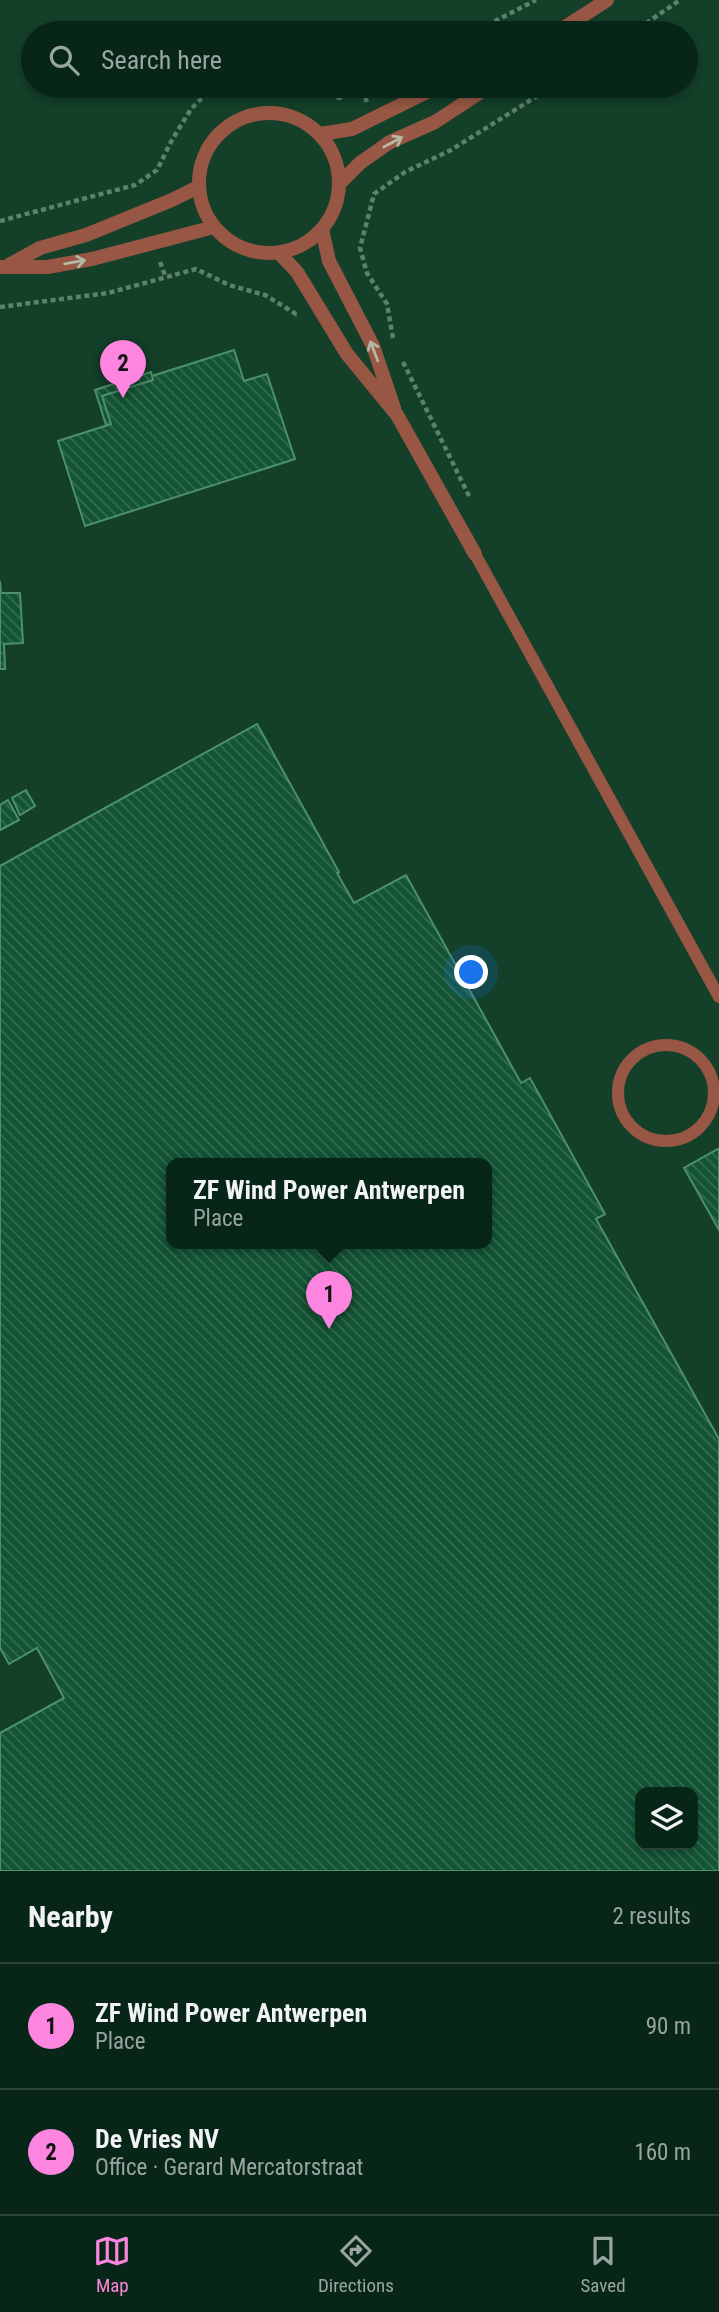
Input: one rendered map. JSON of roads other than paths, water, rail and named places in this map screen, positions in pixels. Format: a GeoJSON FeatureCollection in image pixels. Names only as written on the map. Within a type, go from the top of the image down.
{"type":"FeatureCollection","features":[{"type":"Feature","properties":{"kind":"street"},"geometry":{"type":"LineString","coordinates":[[575,21],[607,0]]}},
{"type":"Feature","properties":{"kind":"street"},"geometry":{"type":"LineString","coordinates":[[320,134],[352,129],[415,98]]}},
{"type":"Feature","properties":{"kind":"street"},"geometry":{"type":"LineString","coordinates":[[340,183],[360,163],[390,142],[435,122],[472,98]]}},
{"type":"Feature","properties":{"kind":"street"},"geometry":{"type":"LineString","coordinates":[[276,112],[300,119],[320,134],[331,148],[338,165],[340,183],[332,216],[322,229],[310,240],[279,253],[255,252],[232,243],[214,227],[202,208],[198,187],[201,162],[212,141],[229,124],[252,114],[276,112]]}},
{"type":"Feature","properties":{"kind":"street"},"geometry":{"type":"LineString","coordinates":[[4,266],[40,248],[86,235],[198,187]]}},
{"type":"Feature","properties":{"kind":"street"},"geometry":{"type":"LineString","coordinates":[[4,266],[47,267],[92,259],[214,227]]}},
{"type":"Feature","properties":{"kind":"street"},"geometry":{"type":"LineString","coordinates":[[322,229],[329,261],[373,346],[397,415],[475,554]]}},
{"type":"Feature","properties":{"kind":"street"},"geometry":{"type":"LineString","coordinates":[[279,253],[297,272],[347,355],[397,415]]}},
{"type":"Feature","properties":{"kind":"lane"},"geometry":{"type":"LineString","coordinates":[[475,554],[719,997]]}},
{"type":"Feature","properties":{"kind":"lane"},"geometry":{"type":"LineString","coordinates":[[660,1044],[674,1045],[688,1049],[714,1065],[715,1097],[711,1111],[705,1123],[682,1139],[655,1140],[640,1134],[628,1123],[620,1109],[617,1094],[623,1071],[635,1055],[647,1048],[660,1044]]}},
{"type":"Feature","properties":{"kind":"place","name":"De Vries NV"},"geometry":{"type":"Point","coordinates":[123,398]}},
{"type":"Feature","properties":{"kind":"place","name":"ZF Wind Power Antwerpen"},"geometry":{"type":"Point","coordinates":[329,1329]}}]}
